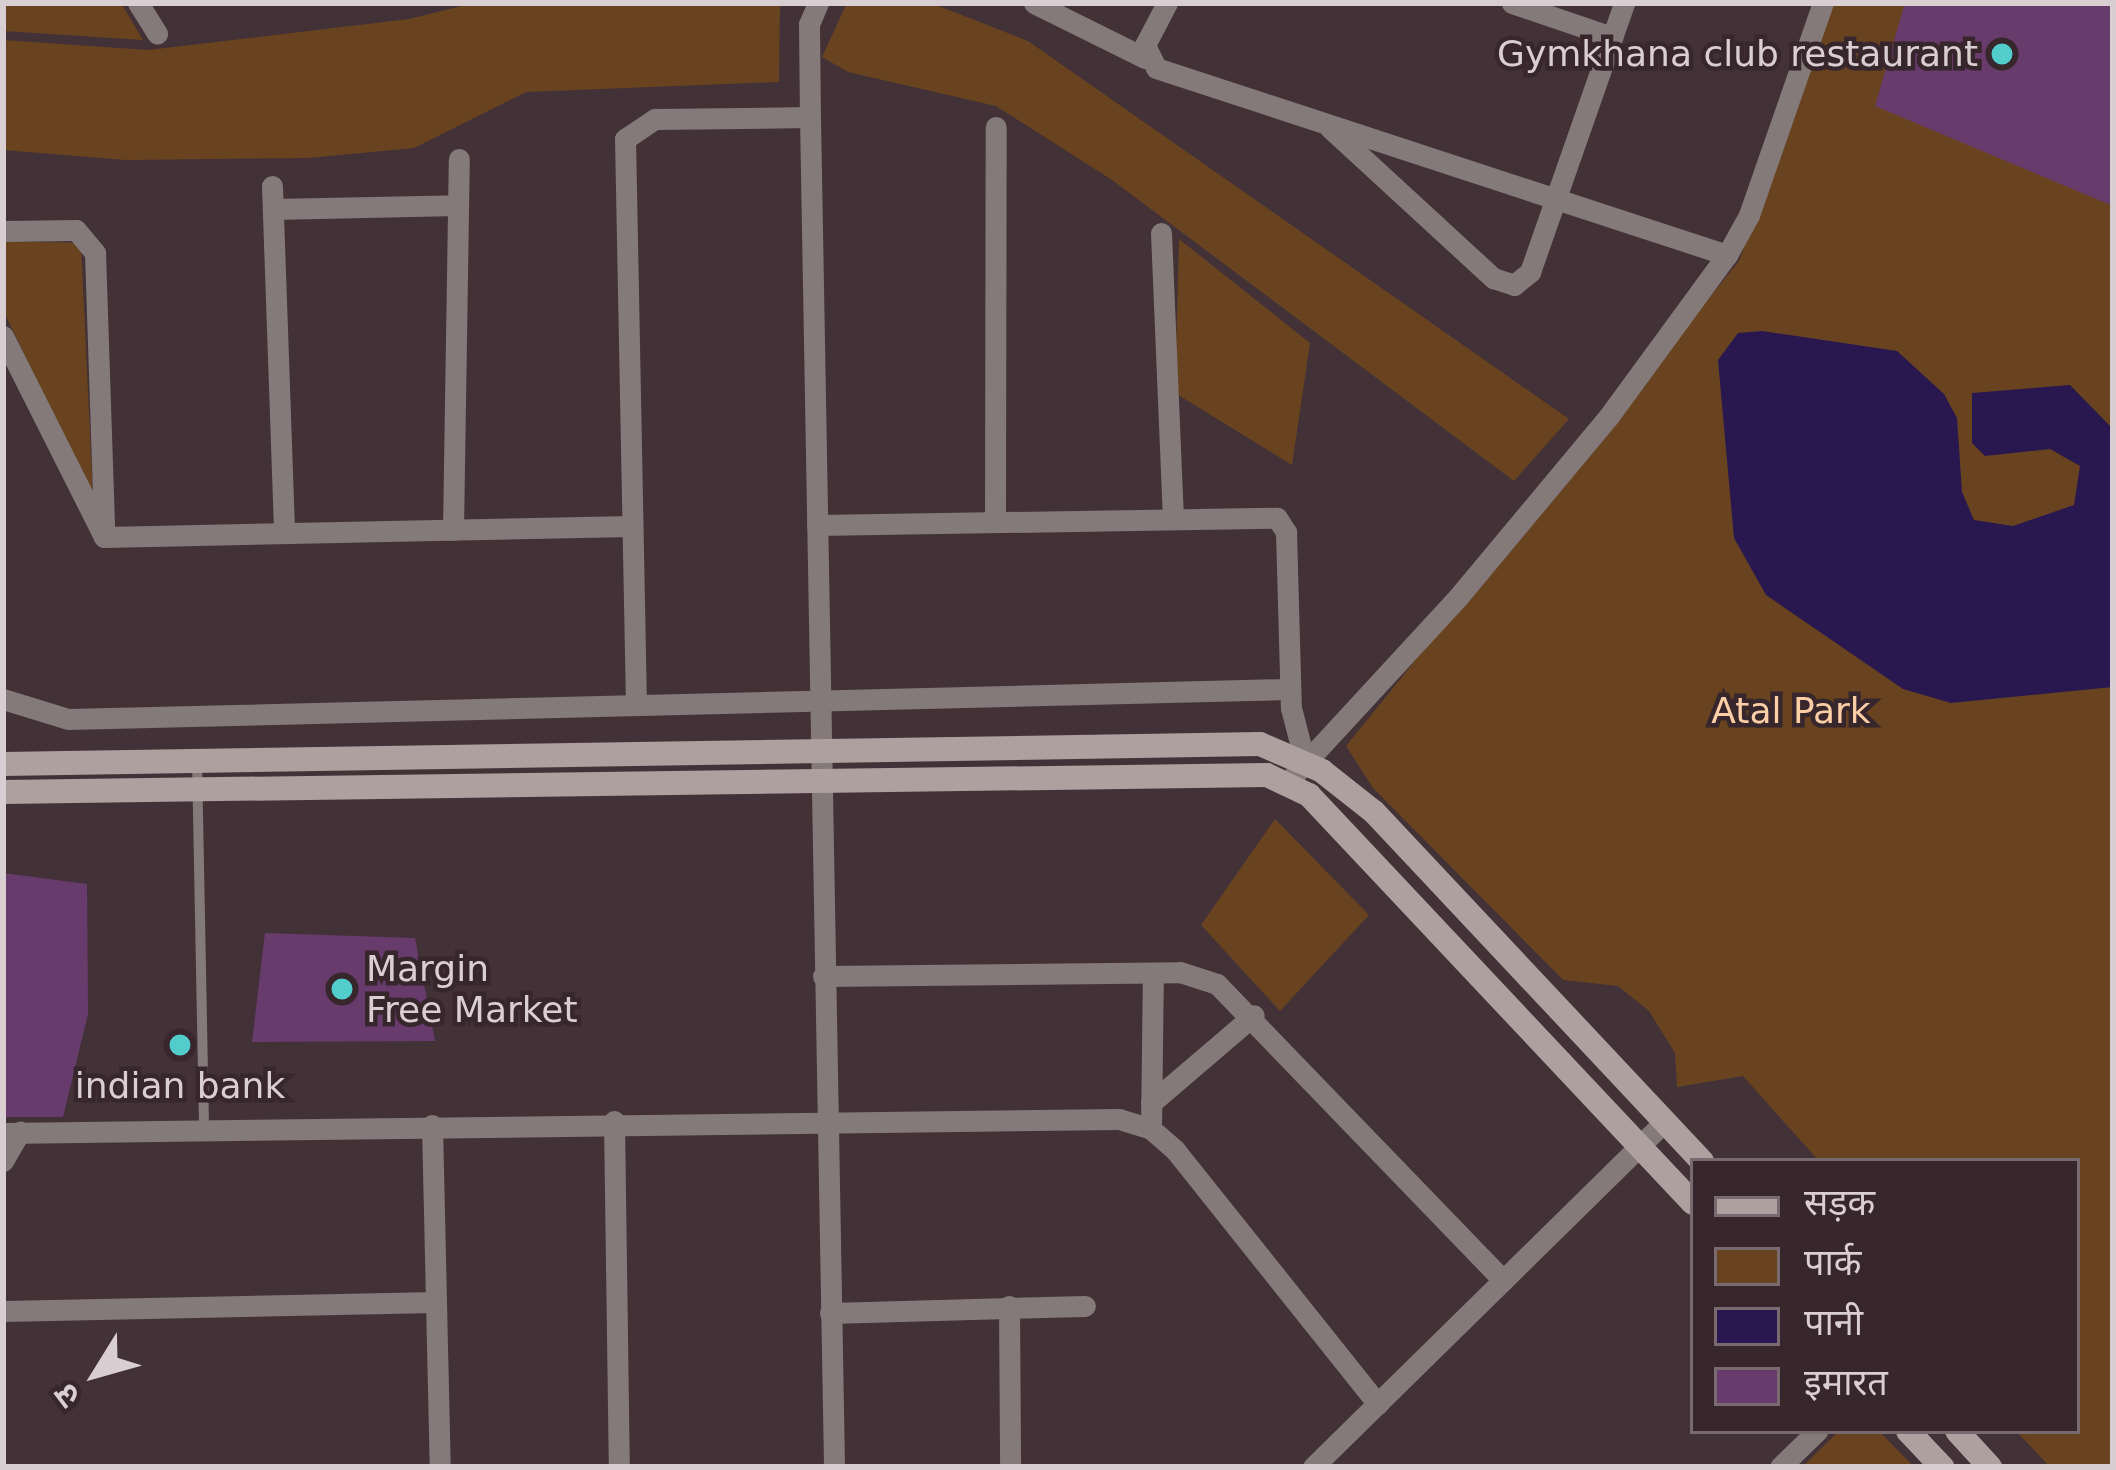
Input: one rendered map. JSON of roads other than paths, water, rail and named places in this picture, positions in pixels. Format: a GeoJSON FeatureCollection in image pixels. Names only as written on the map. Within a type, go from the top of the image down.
{"type":"FeatureCollection","features":[{"type":"Feature","properties":{"kind":"street"},"geometry":{"type":"LineString","coordinates":[[138,3],[157,34]]}},
{"type":"Feature","properties":{"kind":"street"},"geometry":{"type":"LineString","coordinates":[[818,3],[809,24],[810,117],[834,1467]]}},
{"type":"Feature","properties":{"kind":"street"},"geometry":{"type":"LineString","coordinates":[[1034,3],[1145,58],[1325,123],[1727,255]]}},
{"type":"Feature","properties":{"kind":"street"},"geometry":{"type":"LineString","coordinates":[[1145,58],[1167,3]]}},
{"type":"Feature","properties":{"kind":"street"},"geometry":{"type":"LineString","coordinates":[[1512,3],[1612,38]]}},
{"type":"Feature","properties":{"kind":"street"},"geometry":{"type":"LineString","coordinates":[[1325,123],[1504,284],[1529,272],[1624,3]]}},
{"type":"Feature","properties":{"kind":"street"},"geometry":{"type":"LineString","coordinates":[[1287,784],[1459,596],[1609,416],[1727,255],[1749,215],[1823,3]]}},
{"type":"Feature","properties":{"kind":"street"},"geometry":{"type":"LineString","coordinates":[[636,705],[626,140],[655,119],[810,117]]}},
{"type":"Feature","properties":{"kind":"street"},"geometry":{"type":"LineString","coordinates":[[995,520],[996,128]]}},
{"type":"Feature","properties":{"kind":"street"},"geometry":{"type":"LineString","coordinates":[[453,530],[459,159]]}},
{"type":"Feature","properties":{"kind":"street"},"geometry":{"type":"LineString","coordinates":[[284,533],[273,198],[458,206]]}},
{"type":"Feature","properties":{"kind":"street"},"geometry":{"type":"LineString","coordinates":[[3,231],[76,230],[94,253],[104,537]]}},
{"type":"Feature","properties":{"kind":"street"},"geometry":{"type":"LineString","coordinates":[[1161,233],[1173,514]]}},
{"type":"Feature","properties":{"kind":"street"},"geometry":{"type":"LineString","coordinates":[[3,336],[104,537]]}},
{"type":"Feature","properties":{"kind":"street"},"geometry":{"type":"LineString","coordinates":[[817,525],[1261,512],[1286,532],[1289,689],[1305,762]]}},
{"type":"Feature","properties":{"kind":"street"},"geometry":{"type":"LineString","coordinates":[[104,537],[631,526]]}},
{"type":"Feature","properties":{"kind":"street"},"geometry":{"type":"LineString","coordinates":[[3,699],[68,719],[1289,689]]}},
{"type":"Feature","properties":{"kind":"street"},"geometry":{"type":"LineString","coordinates":[[3,792],[197,773],[639,752],[1260,744],[1305,762],[1374,812],[1699,1158]]}},
{"type":"Feature","properties":{"kind":"street"},"geometry":{"type":"LineString","coordinates":[[639,752],[639,780]]}},
{"type":"Feature","properties":{"kind":"street"},"geometry":{"type":"LineString","coordinates":[[3,764],[197,773],[639,780],[1212,771],[1287,784],[1309,795],[1690,1200]]}},
{"type":"Feature","properties":{"kind":"street"},"geometry":{"type":"LineString","coordinates":[[824,976],[1153,973],[1217,984],[1254,1015],[1503,1280]]}},
{"type":"Feature","properties":{"kind":"street"},"geometry":{"type":"LineString","coordinates":[[1151,1129],[1153,973]]}},
{"type":"Feature","properties":{"kind":"street"},"geometry":{"type":"LineString","coordinates":[[1151,1102],[1254,1015]]}},
{"type":"Feature","properties":{"kind":"street"},"geometry":{"type":"LineString","coordinates":[[3,1161],[11,1132],[826,1117],[1119,1119],[1151,1129],[1378,1404]]}},
{"type":"Feature","properties":{"kind":"street"},"geometry":{"type":"LineString","coordinates":[[614,1121],[619,1467]]}},
{"type":"Feature","properties":{"kind":"street"},"geometry":{"type":"LineString","coordinates":[[1313,1467],[1665,1121]]}},
{"type":"Feature","properties":{"kind":"street"},"geometry":{"type":"LineString","coordinates":[[432,1125],[440,1467]]}},
{"type":"Feature","properties":{"kind":"street"},"geometry":{"type":"LineString","coordinates":[[3,1310],[436,1302]]}},
{"type":"Feature","properties":{"kind":"street"},"geometry":{"type":"LineString","coordinates":[[1009,1306],[1010,1467]]}},
{"type":"Feature","properties":{"kind":"street"},"geometry":{"type":"LineString","coordinates":[[830,1313],[1085,1306]]}},
{"type":"Feature","properties":{"kind":"street"},"geometry":{"type":"LineString","coordinates":[[1780,1467],[1813,1434]]}},
{"type":"Feature","properties":{"kind":"street"},"geometry":{"type":"LineString","coordinates":[[1911,1434],[1942,1467]]}},
{"type":"Feature","properties":{"kind":"street"},"geometry":{"type":"LineString","coordinates":[[1960,1434],[1990,1467]]}},
{"type":"Feature","properties":{"kind":"lane"},"geometry":{"type":"LineString","coordinates":[[197,773],[204,1129]]}},
{"type":"Feature","properties":{"kind":"water"},"geometry":{"type":"Polygon","coordinates":[[[1762,331],[1897,351],[1944,394],[1957,418],[1962,492],[1974,520],[2013,526],[2074,505],[2080,466],[2050,449],[1985,456],[1972,443],[1972,393],[2070,385],[2113,429],[2113,687],[1951,703],[1903,689],[1766,595],[1734,538],[1718,360],[1738,333],[1762,331]]]}},
{"type":"Feature","properties":{"kind":"place","name":"Gymkhana club restaurant"},"geometry":{"type":"Point","coordinates":[2002,54]}},
{"type":"Feature","properties":{"kind":"place","name":"Margin Free Market"},"geometry":{"type":"Point","coordinates":[342,989]}},
{"type":"Feature","properties":{"kind":"place","name":"indian bank"},"geometry":{"type":"Point","coordinates":[180,1045]}},
{"type":"Feature","properties":{"kind":"park label","name":"Atal Park"},"geometry":{"type":"Point","coordinates":[1791,711]}}]}
